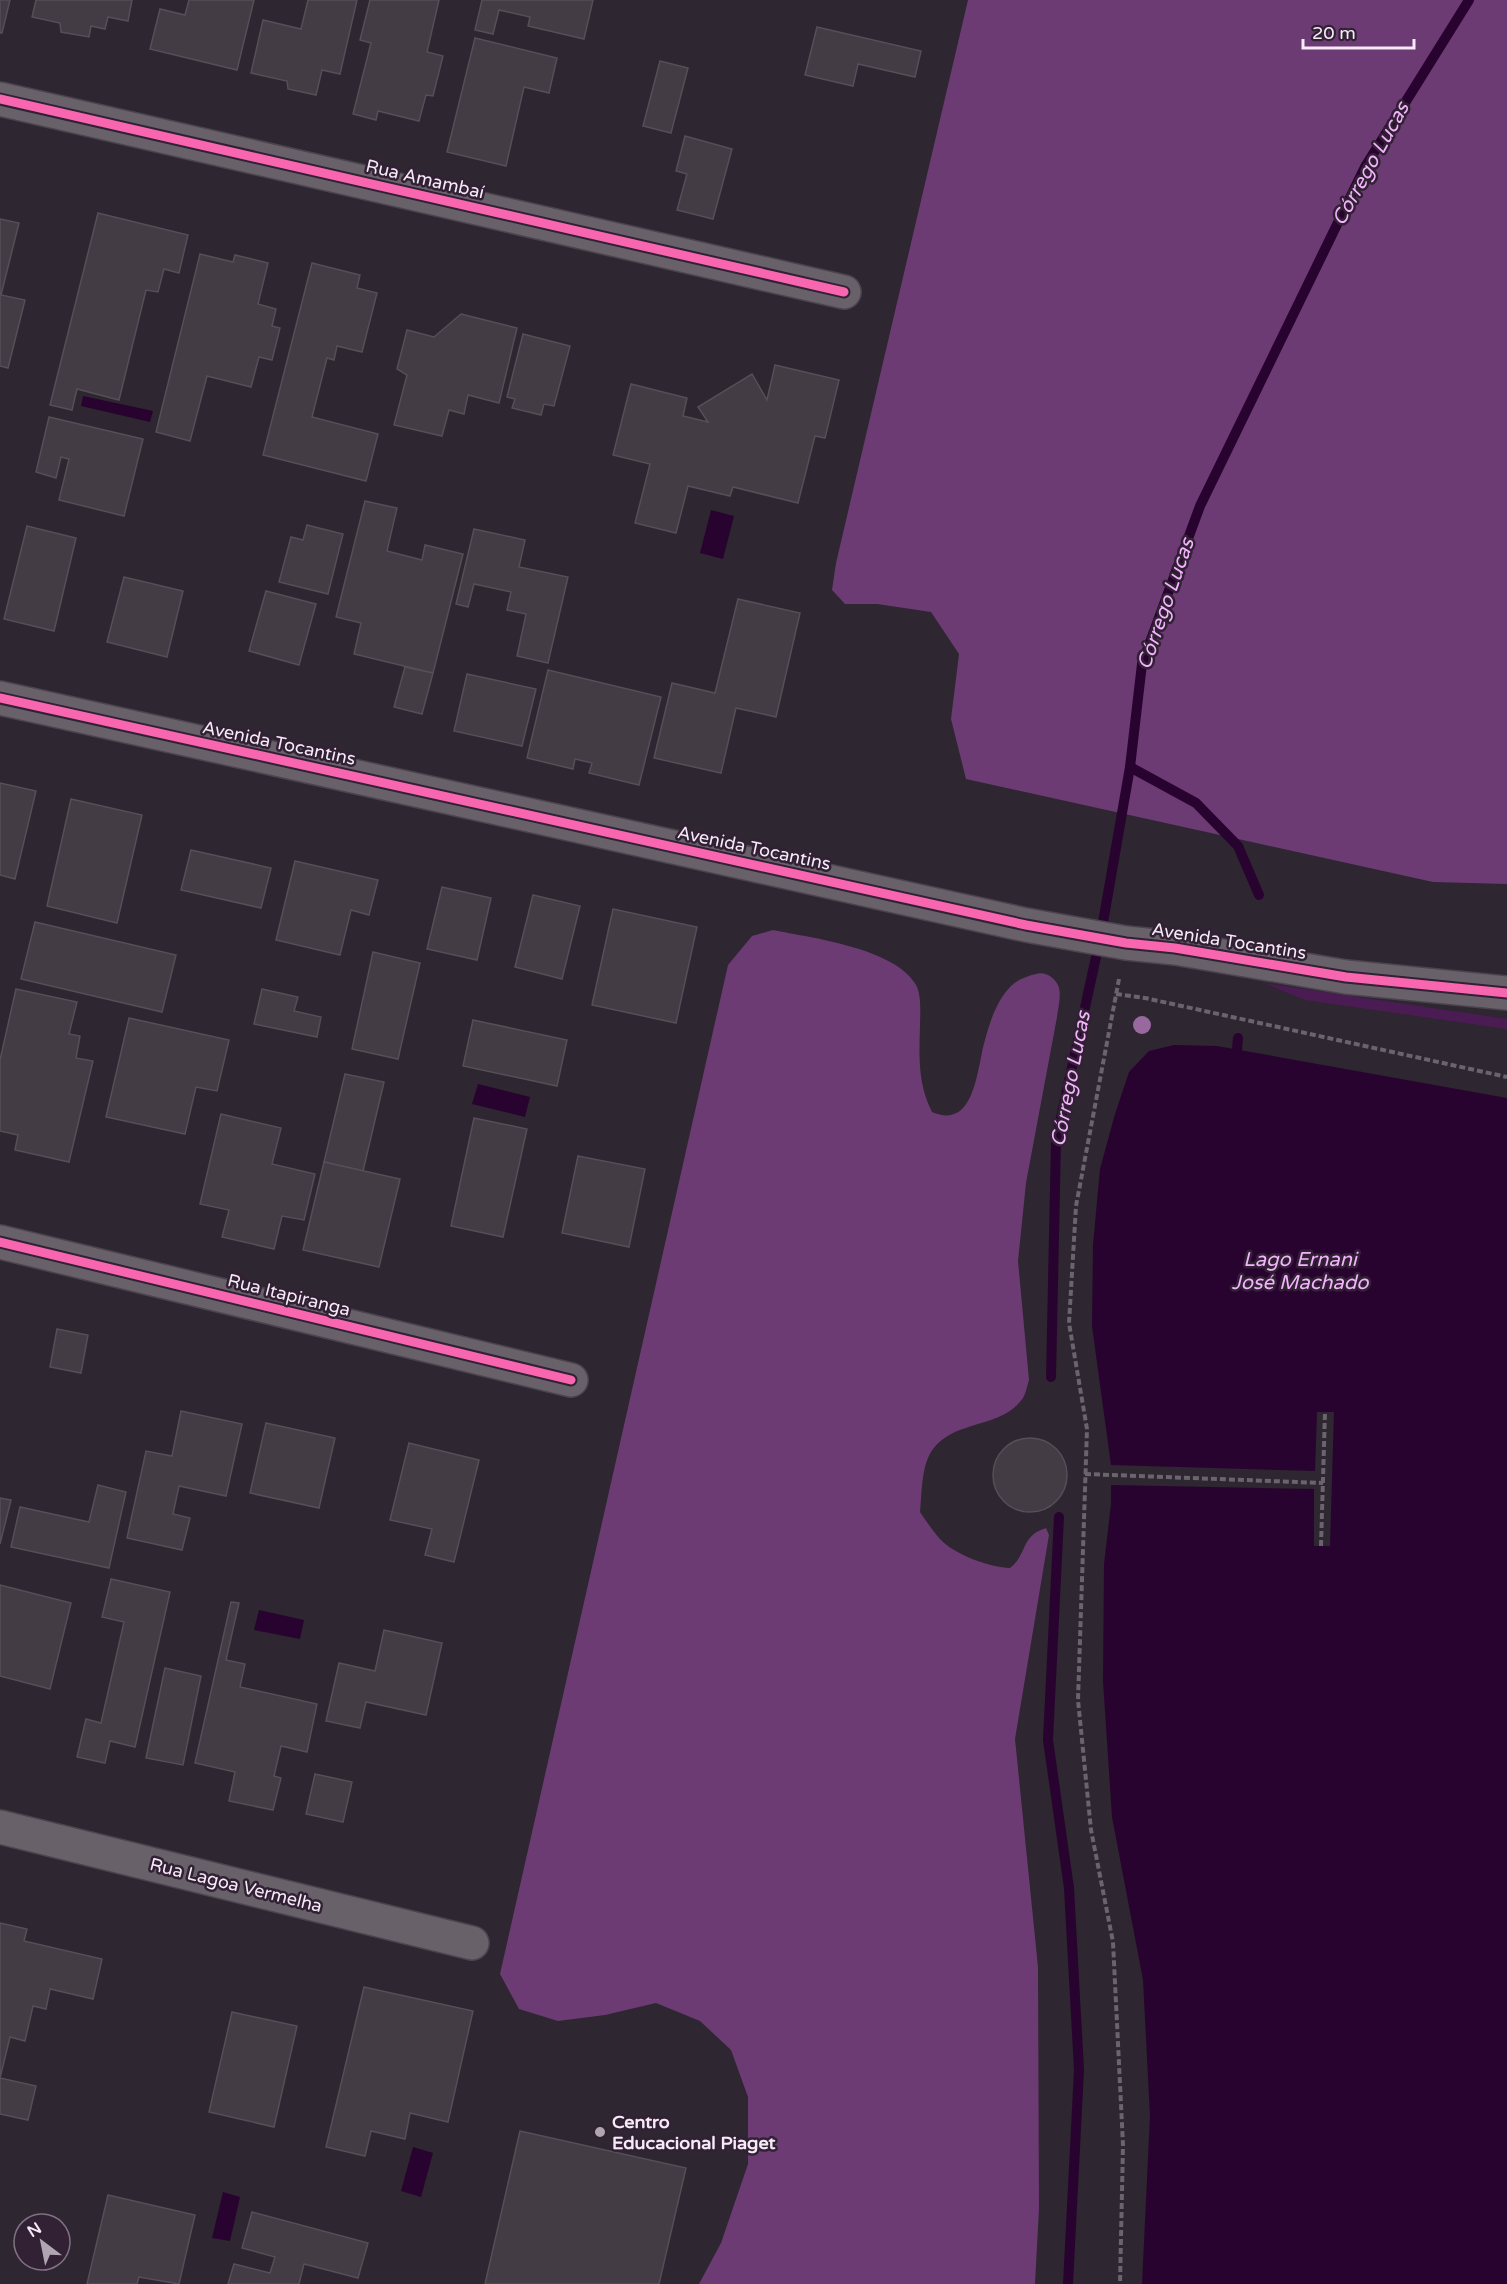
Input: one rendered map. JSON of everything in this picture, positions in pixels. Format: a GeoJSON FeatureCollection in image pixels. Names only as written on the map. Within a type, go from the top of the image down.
{"type":"FeatureCollection","features":[{"type":"Feature","properties":{"kind":"street","name":"Rua Amambaí"},"geometry":{"type":"LineString","coordinates":[[0,99],[844,292]]}},
{"type":"Feature","properties":{"kind":"street","name":"Avenida Tocantins"},"geometry":{"type":"LineString","coordinates":[[0,698],[1026,925],[1346,977],[1507,993]]}},
{"type":"Feature","properties":{"kind":"street","name":"Rua Itapiranga"},"geometry":{"type":"LineString","coordinates":[[0,1242],[571,1380]]}},
{"type":"Feature","properties":{"kind":"street","name":"Rua Lagoa Vermelha"},"geometry":{"type":"LineString","coordinates":[[0,1827],[472,1943]]}},
{"type":"Feature","properties":{"kind":"path"},"geometry":{"type":"LineString","coordinates":[[1120,2284],[1123,2145],[1113,1942],[1091,1830],[1078,1700],[1087,1429],[1069,1323],[1076,1206],[1126,943]]}},
{"type":"Feature","properties":{"kind":"path"},"geometry":{"type":"LineString","coordinates":[[1116,994],[1146,998],[1507,1077]]}},
{"type":"Feature","properties":{"kind":"path"},"geometry":{"type":"LineString","coordinates":[[1322,1546],[1325,1412]]}},
{"type":"Feature","properties":{"kind":"path"},"geometry":{"type":"LineString","coordinates":[[1085,1474],[1323,1483]]}},
{"type":"Feature","properties":{"kind":"shaded area"},"geometry":{"type":"Polygon","coordinates":[[[968,0],[1507,0],[1507,884],[1433,882],[966,779],[951,719],[959,654],[931,612],[877,604],[845,604],[832,590],[836,563],[968,0]]]}},
{"type":"Feature","properties":{"kind":"shaded area"},"geometry":{"type":"Polygon","coordinates":[[[773,930],[830,941],[872,953],[905,972],[916,985],[919,995],[922,1081],[932,1112],[947,1115],[958,1112],[966,1104],[972,1093],[992,1018],[998,1004],[1011,986],[1026,977],[1043,973],[1054,979],[1059,989],[1057,1017],[1026,1183],[1018,1261],[1029,1380],[1026,1392],[1014,1408],[1003,1415],[953,1433],[942,1439],[933,1449],[924,1471],[920,1512],[946,1545],[993,1566],[1010,1568],[1016,1563],[1032,1536],[1046,1528],[1049,1535],[1015,1739],[1038,1967],[1039,2208],[1035,2284],[699,2284],[721,2243],[748,2164],[748,2097],[731,2050],[700,2021],[656,2003],[605,2015],[558,2021],[519,2009],[500,1974],[728,965],[752,936],[773,930]]]}},
{"type":"Feature","properties":{"kind":"shaded area"},"geometry":{"type":"Polygon","coordinates":[[[1264,983],[1507,1019],[1507,1029],[1305,1000],[1264,983]]]}},
{"type":"Feature","properties":{"kind":"water"},"geometry":{"type":"Polygon","coordinates":[[[83,396],[153,411],[150,422],[81,406],[83,396]]]}},
{"type":"Feature","properties":{"kind":"water"},"geometry":{"type":"Polygon","coordinates":[[[711,510],[734,516],[723,559],[700,553],[711,510]]]}},
{"type":"Feature","properties":{"kind":"water","name":"Lago Ernani José Machado"},"geometry":{"type":"Polygon","coordinates":[[[1174,1045],[1217,1046],[1507,1098],[1507,2284],[1142,2284],[1150,2116],[1143,1980],[1112,1817],[1103,1681],[1104,1564],[1111,1504],[1111,1465],[1092,1326],[1093,1245],[1100,1169],[1129,1072],[1149,1051],[1174,1045]]]}},
{"type":"Feature","properties":{"kind":"water"},"geometry":{"type":"Polygon","coordinates":[[[478,1084],[530,1097],[525,1117],[472,1104],[478,1084]]]}},
{"type":"Feature","properties":{"kind":"water"},"geometry":{"type":"Polygon","coordinates":[[[259,1610],[304,1620],[300,1639],[254,1630],[259,1610]]]}},
{"type":"Feature","properties":{"kind":"water"},"geometry":{"type":"Polygon","coordinates":[[[413,2147],[433,2153],[421,2197],[401,2191],[413,2147]]]}},
{"type":"Feature","properties":{"kind":"water"},"geometry":{"type":"Polygon","coordinates":[[[223,2192],[240,2197],[230,2241],[212,2238],[223,2192]]]}},
{"type":"Feature","properties":{"kind":"pier"},"geometry":{"type":"Polygon","coordinates":[[[1317,1412],[1334,1412],[1330,1546],[1314,1546],[1314,1489],[1111,1485],[1111,1465],[1315,1471],[1317,1412]]]}},
{"type":"Feature","properties":{"kind":"building"},"geometry":{"type":"Polygon","coordinates":[[[0,0],[10,0],[2,33],[0,33],[0,0]]]}},
{"type":"Feature","properties":{"kind":"building"},"geometry":{"type":"Polygon","coordinates":[[[36,0],[132,0],[128,21],[108,17],[105,29],[91,26],[89,37],[61,32],[60,23],[32,17],[36,0]]]}},
{"type":"Feature","properties":{"kind":"building"},"geometry":{"type":"Polygon","coordinates":[[[189,0],[254,0],[237,70],[150,49],[160,9],[185,15],[189,0]]]}},
{"type":"Feature","properties":{"kind":"building"},"geometry":{"type":"Polygon","coordinates":[[[308,0],[357,0],[340,74],[322,70],[316,95],[288,89],[287,81],[251,73],[263,20],[301,29],[308,0]]]}},
{"type":"Feature","properties":{"kind":"building"},"geometry":{"type":"Polygon","coordinates":[[[370,0],[439,0],[427,52],[443,56],[433,96],[426,95],[419,121],[378,111],[376,120],[353,114],[371,43],[360,40],[370,0]]]}},
{"type":"Feature","properties":{"kind":"building"},"geometry":{"type":"Polygon","coordinates":[[[482,0],[593,0],[584,39],[528,26],[530,17],[499,10],[493,34],[475,30],[482,0]]]}},
{"type":"Feature","properties":{"kind":"building"},"geometry":{"type":"Polygon","coordinates":[[[817,27],[921,51],[915,77],[858,64],[853,86],[805,75],[817,27]]]}},
{"type":"Feature","properties":{"kind":"building"},"geometry":{"type":"Polygon","coordinates":[[[475,38],[557,58],[549,93],[524,87],[506,166],[447,152],[475,38]]]}},
{"type":"Feature","properties":{"kind":"building"},"geometry":{"type":"Polygon","coordinates":[[[660,61],[688,68],[671,133],[643,126],[660,61]]]}},
{"type":"Feature","properties":{"kind":"building"},"geometry":{"type":"Polygon","coordinates":[[[685,136],[732,149],[713,219],[677,210],[687,174],[676,171],[685,136]]]}},
{"type":"Feature","properties":{"kind":"building"},"geometry":{"type":"Polygon","coordinates":[[[98,213],[188,235],[179,273],[164,269],[158,292],[146,290],[119,400],[77,389],[72,410],[50,405],[98,213]]]}},
{"type":"Feature","properties":{"kind":"building"},"geometry":{"type":"Polygon","coordinates":[[[0,219],[19,223],[1,295],[25,300],[8,368],[0,366],[0,219]]]}},
{"type":"Feature","properties":{"kind":"building"},"geometry":{"type":"Polygon","coordinates":[[[200,254],[233,262],[235,255],[268,263],[258,304],[276,309],[272,326],[280,328],[272,360],[259,357],[251,387],[207,376],[190,441],[156,432],[200,254]]]}},
{"type":"Feature","properties":{"kind":"building"},"geometry":{"type":"Polygon","coordinates":[[[312,263],[360,275],[357,288],[377,293],[362,352],[337,346],[334,360],[327,358],[312,417],[378,434],[366,481],[263,455],[312,263]]]}},
{"type":"Feature","properties":{"kind":"building"},"geometry":{"type":"Polygon","coordinates":[[[461,314],[517,328],[499,403],[468,395],[464,414],[449,410],[442,436],[394,425],[407,375],[397,369],[407,330],[434,337],[461,314]]]}},
{"type":"Feature","properties":{"kind":"building"},"geometry":{"type":"Polygon","coordinates":[[[523,334],[570,346],[554,406],[544,404],[541,415],[512,408],[515,399],[507,397],[523,334]]]}},
{"type":"Feature","properties":{"kind":"building"},"geometry":{"type":"Polygon","coordinates":[[[775,365],[839,380],[825,438],[815,436],[798,503],[733,487],[730,496],[688,486],[676,533],[635,523],[650,464],[613,455],[631,384],[687,398],[683,416],[708,422],[698,407],[752,374],[767,400],[775,365]]]}},
{"type":"Feature","properties":{"kind":"building"},"geometry":{"type":"Polygon","coordinates":[[[49,417],[143,439],[124,516],[59,500],[69,459],[61,457],[56,478],[36,472],[49,417]]]}},
{"type":"Feature","properties":{"kind":"building"},"geometry":{"type":"Polygon","coordinates":[[[365,501],[397,508],[387,551],[422,560],[425,545],[463,554],[433,673],[354,654],[361,623],[336,617],[365,501]]]}},
{"type":"Feature","properties":{"kind":"building"},"geometry":{"type":"Polygon","coordinates":[[[307,525],[343,534],[328,594],[279,582],[291,537],[303,540],[307,525]]]}},
{"type":"Feature","properties":{"kind":"building"},"geometry":{"type":"Polygon","coordinates":[[[27,526],[76,538],[54,631],[4,619],[27,526]]]}},
{"type":"Feature","properties":{"kind":"building"},"geometry":{"type":"Polygon","coordinates":[[[474,529],[525,540],[519,567],[568,577],[548,663],[517,656],[526,614],[507,610],[511,592],[474,584],[468,607],[456,604],[474,529]]]}},
{"type":"Feature","properties":{"kind":"building"},"geometry":{"type":"Polygon","coordinates":[[[124,577],[183,591],[167,657],[107,642],[124,577]]]}},
{"type":"Feature","properties":{"kind":"building"},"geometry":{"type":"Polygon","coordinates":[[[266,591],[316,604],[299,665],[249,651],[266,591]]]}},
{"type":"Feature","properties":{"kind":"building"},"geometry":{"type":"Polygon","coordinates":[[[738,599],[800,613],[776,717],[736,708],[721,773],[654,758],[672,683],[715,693],[738,599]]]}},
{"type":"Feature","properties":{"kind":"building"},"geometry":{"type":"Polygon","coordinates":[[[405,667],[433,673],[422,714],[394,707],[405,667]]]}},
{"type":"Feature","properties":{"kind":"building"},"geometry":{"type":"Polygon","coordinates":[[[548,670],[661,697],[639,785],[589,773],[592,763],[575,759],[573,769],[527,758],[548,670]]]}},
{"type":"Feature","properties":{"kind":"building"},"geometry":{"type":"Polygon","coordinates":[[[467,674],[536,689],[522,746],[454,731],[467,674]]]}},
{"type":"Feature","properties":{"kind":"building"},"geometry":{"type":"Polygon","coordinates":[[[0,783],[36,791],[15,879],[0,875],[0,783]]]}},
{"type":"Feature","properties":{"kind":"building"},"geometry":{"type":"Polygon","coordinates":[[[71,799],[142,815],[117,923],[47,906],[71,799]]]}},
{"type":"Feature","properties":{"kind":"building"},"geometry":{"type":"Polygon","coordinates":[[[191,850],[271,868],[261,908],[181,890],[191,850]]]}},
{"type":"Feature","properties":{"kind":"building"},"geometry":{"type":"Polygon","coordinates":[[[295,861],[378,880],[369,915],[351,910],[340,955],[276,940],[295,861]]]}},
{"type":"Feature","properties":{"kind":"building"},"geometry":{"type":"Polygon","coordinates":[[[442,887],[491,898],[477,960],[427,949],[442,887]]]}},
{"type":"Feature","properties":{"kind":"building"},"geometry":{"type":"Polygon","coordinates":[[[533,895],[580,906],[562,979],[515,967],[533,895]]]}},
{"type":"Feature","properties":{"kind":"building"},"geometry":{"type":"Polygon","coordinates":[[[613,909],[697,927],[676,1023],[592,1005],[613,909]]]}},
{"type":"Feature","properties":{"kind":"building"},"geometry":{"type":"Polygon","coordinates":[[[35,922],[176,955],[162,1012],[21,979],[35,922]]]}},
{"type":"Feature","properties":{"kind":"building"},"geometry":{"type":"Polygon","coordinates":[[[373,952],[420,963],[398,1059],[352,1049],[373,952]]]}},
{"type":"Feature","properties":{"kind":"building"},"geometry":{"type":"Polygon","coordinates":[[[16,989],[77,1002],[69,1034],[80,1036],[76,1058],[93,1061],[69,1162],[15,1150],[18,1135],[0,1131],[0,1060],[16,989]]]}},
{"type":"Feature","properties":{"kind":"building"},"geometry":{"type":"Polygon","coordinates":[[[262,989],[298,997],[294,1011],[321,1017],[317,1037],[254,1024],[262,989]]]}},
{"type":"Feature","properties":{"kind":"building"},"geometry":{"type":"Polygon","coordinates":[[[129,1018],[229,1040],[217,1091],[196,1087],[185,1134],[106,1117],[129,1018]]]}},
{"type":"Feature","properties":{"kind":"building"},"geometry":{"type":"Polygon","coordinates":[[[473,1020],[567,1040],[557,1086],[463,1066],[473,1020]]]}},
{"type":"Feature","properties":{"kind":"building"},"geometry":{"type":"Polygon","coordinates":[[[345,1074],[384,1082],[363,1171],[324,1162],[345,1074]]]}},
{"type":"Feature","properties":{"kind":"building"},"geometry":{"type":"Polygon","coordinates":[[[221,1114],[281,1128],[272,1164],[315,1174],[304,1220],[282,1216],[274,1249],[222,1237],[229,1210],[200,1204],[221,1114]]]}},
{"type":"Feature","properties":{"kind":"building"},"geometry":{"type":"Polygon","coordinates":[[[474,1118],[527,1129],[503,1237],[451,1226],[474,1118]]]}},
{"type":"Feature","properties":{"kind":"building"},"geometry":{"type":"Polygon","coordinates":[[[578,1156],[645,1169],[629,1247],[562,1233],[578,1156]]]}},
{"type":"Feature","properties":{"kind":"building"},"geometry":{"type":"Polygon","coordinates":[[[324,1162],[400,1179],[379,1267],[303,1250],[324,1162]]]}},
{"type":"Feature","properties":{"kind":"building"},"geometry":{"type":"Polygon","coordinates":[[[57,1329],[88,1335],[81,1373],[50,1367],[57,1329]]]}},
{"type":"Feature","properties":{"kind":"building"},"geometry":{"type":"Polygon","coordinates":[[[181,1411],[242,1424],[226,1496],[179,1486],[173,1514],[190,1518],[182,1550],[127,1538],[146,1451],[172,1456],[181,1411]]]}},
{"type":"Feature","properties":{"kind":"building"},"geometry":{"type":"Polygon","coordinates":[[[266,1423],[335,1438],[319,1508],[250,1493],[266,1423]]]}},
{"type":"Feature","properties":{"kind":"building"},"geometry":{"type":"Polygon","coordinates":[[[1030,1438],[1051,1444],[1061,1454],[1067,1475],[1061,1496],[1051,1506],[1030,1512],[1009,1506],[999,1496],[993,1475],[999,1454],[1009,1444],[1030,1438]]]}},
{"type":"Feature","properties":{"kind":"building"},"geometry":{"type":"Polygon","coordinates":[[[409,1443],[479,1460],[454,1562],[425,1555],[432,1529],[390,1520],[409,1443]]]}},
{"type":"Feature","properties":{"kind":"building"},"geometry":{"type":"Polygon","coordinates":[[[98,1485],[126,1492],[109,1568],[11,1547],[20,1507],[89,1522],[98,1485]]]}},
{"type":"Feature","properties":{"kind":"building"},"geometry":{"type":"Polygon","coordinates":[[[0,1498],[11,1500],[0,1544],[0,1498]]]}},
{"type":"Feature","properties":{"kind":"building"},"geometry":{"type":"Polygon","coordinates":[[[111,1579],[170,1592],[135,1747],[110,1741],[105,1763],[77,1757],[86,1719],[101,1723],[124,1622],[102,1617],[111,1579]]]}},
{"type":"Feature","properties":{"kind":"building"},"geometry":{"type":"Polygon","coordinates":[[[0,1585],[71,1603],[50,1689],[0,1676],[0,1585]]]}},
{"type":"Feature","properties":{"kind":"building"},"geometry":{"type":"Polygon","coordinates":[[[231,1602],[239,1603],[226,1660],[245,1664],[240,1687],[317,1704],[307,1752],[281,1746],[274,1776],[281,1778],[273,1810],[229,1801],[235,1772],[195,1763],[231,1602]]]}},
{"type":"Feature","properties":{"kind":"building"},"geometry":{"type":"Polygon","coordinates":[[[384,1630],[442,1643],[426,1715],[366,1702],[360,1728],[326,1721],[339,1663],[375,1671],[384,1630]]]}},
{"type":"Feature","properties":{"kind":"building"},"geometry":{"type":"Polygon","coordinates":[[[165,1668],[201,1676],[183,1765],[146,1758],[165,1668]]]}},
{"type":"Feature","properties":{"kind":"building"},"geometry":{"type":"Polygon","coordinates":[[[315,1774],[352,1782],[343,1822],[306,1814],[315,1774]]]}},
{"type":"Feature","properties":{"kind":"building"},"geometry":{"type":"Polygon","coordinates":[[[0,1923],[27,1929],[24,1941],[102,1959],[93,1999],[50,1989],[46,2009],[33,2006],[25,2041],[10,2037],[0,2078],[0,1923]]]}},
{"type":"Feature","properties":{"kind":"building"},"geometry":{"type":"Polygon","coordinates":[[[364,1987],[473,2011],[448,2122],[410,2113],[405,2139],[371,2131],[365,2156],[326,2147],[364,1987]]]}},
{"type":"Feature","properties":{"kind":"building"},"geometry":{"type":"Polygon","coordinates":[[[232,2012],[297,2026],[274,2127],[209,2112],[232,2012]]]}},
{"type":"Feature","properties":{"kind":"building"},"geometry":{"type":"Polygon","coordinates":[[[0,2078],[36,2086],[28,2120],[0,2114],[0,2078]]]}},
{"type":"Feature","properties":{"kind":"building"},"geometry":{"type":"Polygon","coordinates":[[[520,2131],[686,2168],[659,2284],[485,2284],[520,2131]]]}},
{"type":"Feature","properties":{"kind":"building"},"geometry":{"type":"Polygon","coordinates":[[[108,2195],[195,2215],[179,2284],[139,2277],[137,2284],[87,2284],[108,2195]]]}},
{"type":"Feature","properties":{"kind":"building"},"geometry":{"type":"Polygon","coordinates":[[[252,2212],[368,2243],[358,2278],[304,2264],[299,2284],[228,2284],[234,2264],[270,2273],[275,2257],[242,2248],[252,2212]]]}},
{"type":"Feature","properties":{"kind":"waterway","name":"Córrego Lucas"},"geometry":{"type":"LineString","coordinates":[[1051,1377],[1056,1141],[1101,934],[1130,767],[1142,664],[1200,506],[1365,167],[1469,0]]}},
{"type":"Feature","properties":{"kind":"waterway"},"geometry":{"type":"LineString","coordinates":[[1130,767],[1196,803],[1238,846],[1259,895]]}},
{"type":"Feature","properties":{"kind":"waterway"},"geometry":{"type":"LineString","coordinates":[[1237,1050],[1238,1038]]}},
{"type":"Feature","properties":{"kind":"waterway"},"geometry":{"type":"LineString","coordinates":[[1059,1517],[1048,1740],[1069,1888],[1079,2070],[1068,2284]]}},
{"type":"Feature","properties":{"kind":"cycle path"},"geometry":{"type":"LineString","coordinates":[[0,99],[844,292]]}},
{"type":"Feature","properties":{"kind":"cycle path"},"geometry":{"type":"LineString","coordinates":[[0,698],[1026,925],[1346,977],[1507,993]]}},
{"type":"Feature","properties":{"kind":"cycle path"},"geometry":{"type":"LineString","coordinates":[[0,1242],[571,1380]]}},
{"type":"Feature","properties":{"kind":"place","name":"Centro Educacional Piaget"},"geometry":{"type":"Point","coordinates":[600,2132]}}]}
